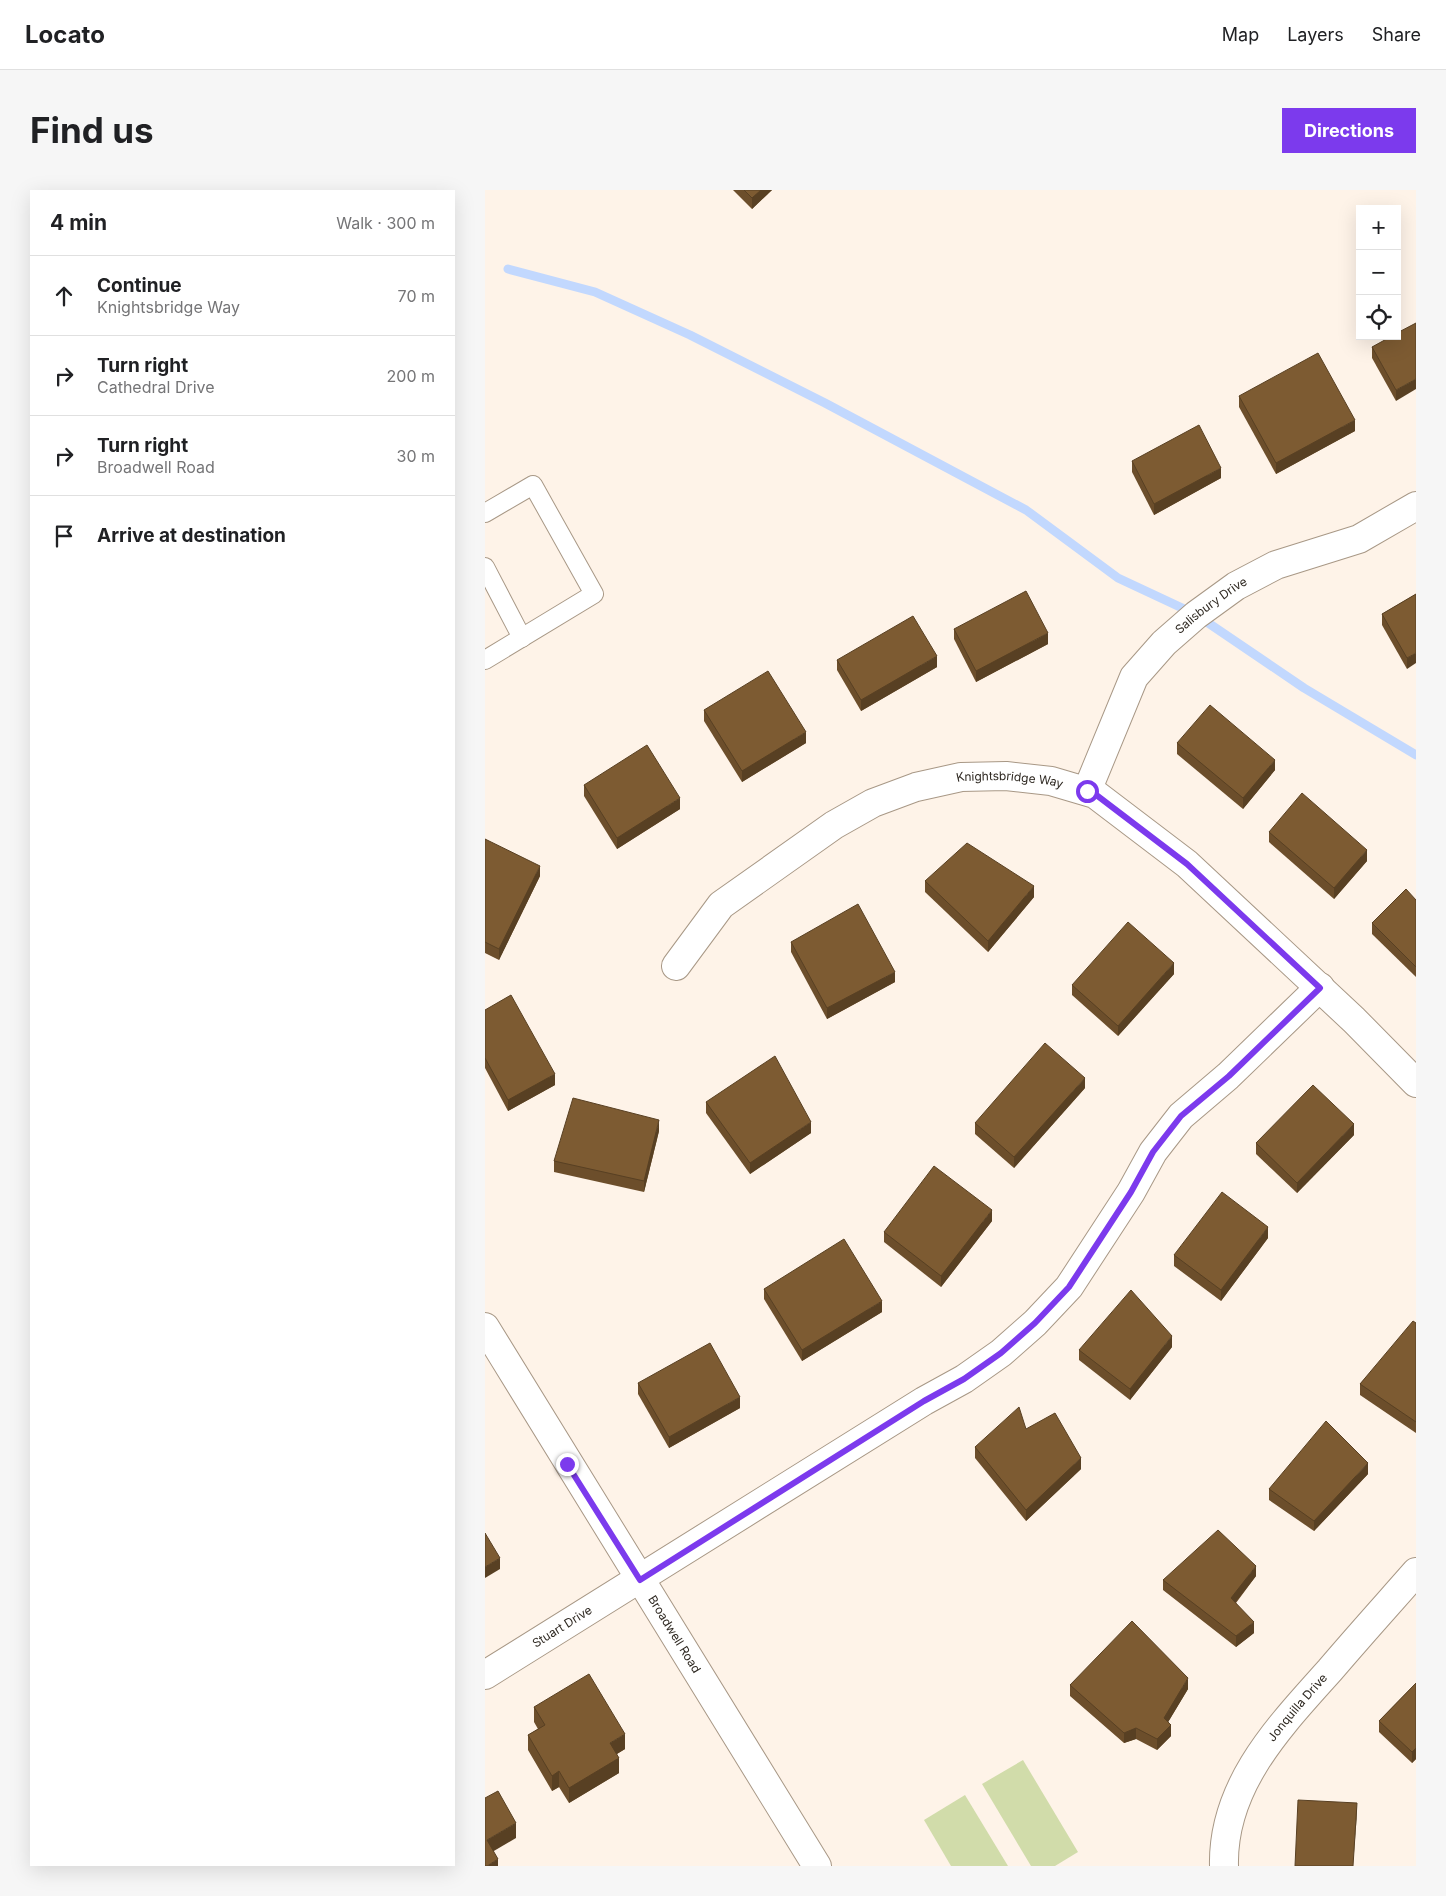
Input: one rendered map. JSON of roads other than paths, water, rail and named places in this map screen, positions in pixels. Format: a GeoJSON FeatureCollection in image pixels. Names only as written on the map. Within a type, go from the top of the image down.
{"type":"FeatureCollection","features":[{"type":"Feature","properties":{"kind":"street","name":"Salisbury Drive"},"geometry":{"type":"LineString","coordinates":[[1087,791],[1134,677],[1189,620],[1236,586],[1276,566],[1359,540],[1416,506]]}},
{"type":"Feature","properties":{"kind":"street","name":"Knightsbridge Way"},"geometry":{"type":"LineString","coordinates":[[676,966],[721,906],[834,825],[873,803],[916,787],[961,777],[1006,776],[1051,782],[1095,794],[1187,864],[1320,988],[1416,1083]]}},
{"type":"Feature","properties":{"kind":"street","name":"Stuart Drive"},"geometry":{"type":"LineString","coordinates":[[485,1675],[924,1401],[964,1379],[1022,1335],[1069,1287],[1131,1192],[1153,1152],[1181,1116],[1229,1076],[1320,988]]}},
{"type":"Feature","properties":{"kind":"street","name":"Broadwell Road"},"geometry":{"type":"LineString","coordinates":[[485,1327],[817,1866]]}},
{"type":"Feature","properties":{"kind":"street","name":"Jonquilla Drive"},"geometry":{"type":"LineString","coordinates":[[1224,1866],[1224,1855],[1232,1810],[1249,1768],[1275,1731],[1416,1572]]}},
{"type":"Feature","properties":{"kind":"lane"},"geometry":{"type":"LineString","coordinates":[[485,513],[533,485],[594,594],[485,660]]}},
{"type":"Feature","properties":{"kind":"lane"},"geometry":{"type":"LineString","coordinates":[[485,567],[522,638]]}},
{"type":"Feature","properties":{"kind":"waterway"},"geometry":{"type":"LineString","coordinates":[[508,269],[595,292],[690,335],[825,403],[1026,510],[1118,578],[1195,614],[1304,688],[1416,755]]}}]}
